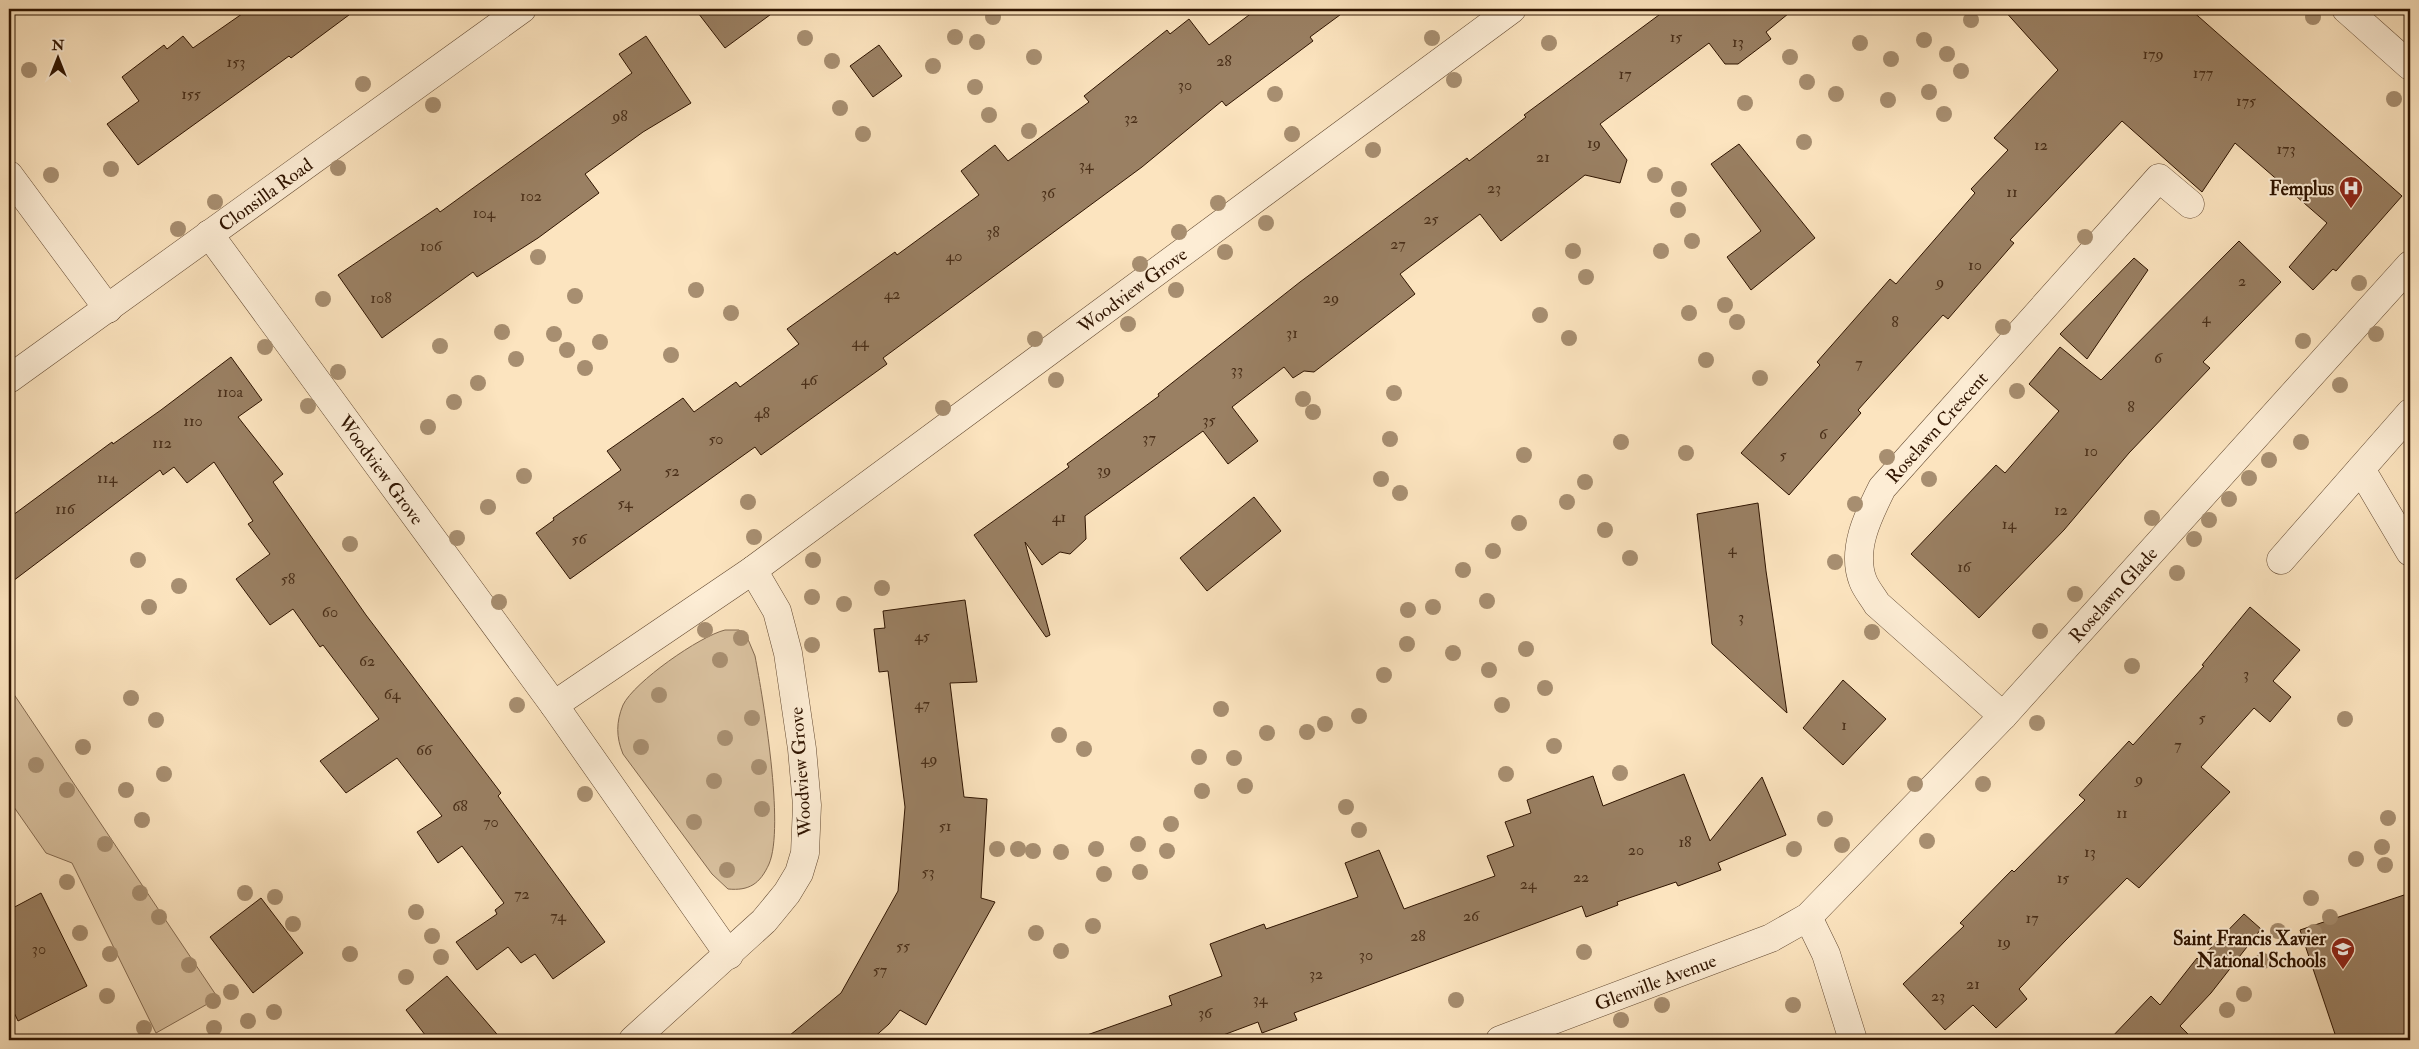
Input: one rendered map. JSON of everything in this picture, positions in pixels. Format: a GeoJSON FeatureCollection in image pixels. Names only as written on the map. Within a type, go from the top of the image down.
{"type":"FeatureCollection","features":[{"type":"Feature","properties":{"kind":"street","name":"Clonsilla Road"},"geometry":{"type":"LineString","coordinates":[[9,379],[522,9]]}},
{"type":"Feature","properties":{"kind":"street","name":"Woodview Grove"},"geometry":{"type":"LineString","coordinates":[[554,705],[753,570],[1512,9]]}},
{"type":"Feature","properties":{"kind":"street"},"geometry":{"type":"LineString","coordinates":[[2346,9],[2410,66]]}},
{"type":"Feature","properties":{"kind":"street"},"geometry":{"type":"LineString","coordinates":[[9,175],[108,309]]}},
{"type":"Feature","properties":{"kind":"street","name":"Roselawn Crescent"},"geometry":{"type":"LineString","coordinates":[[2003,716],[1877,604],[1863,582],[1858,557],[1867,518],[1882,488],[2159,178],[2190,204]]}},
{"type":"Feature","properties":{"kind":"street","name":"Woodview Grove"},"geometry":{"type":"LineString","coordinates":[[209,234],[554,705],[729,955]]}},
{"type":"Feature","properties":{"kind":"street","name":"Roselawn Glade"},"geometry":{"type":"LineString","coordinates":[[1808,916],[2003,716],[2410,266]]}},
{"type":"Feature","properties":{"kind":"street"},"geometry":{"type":"LineString","coordinates":[[2281,560],[2410,413]]}},
{"type":"Feature","properties":{"kind":"street"},"geometry":{"type":"LineString","coordinates":[[2361,469],[2410,552]]}},
{"type":"Feature","properties":{"kind":"street","name":"Woodview Grove"},"geometry":{"type":"LineString","coordinates":[[632,1040],[729,955],[764,921],[787,894],[799,873],[805,853],[807,805],[802,749],[788,653],[777,612],[753,570]]}},
{"type":"Feature","properties":{"kind":"street"},"geometry":{"type":"LineString","coordinates":[[1808,916],[1826,954],[1853,1040]]}},
{"type":"Feature","properties":{"kind":"street","name":"Glenville Avenue"},"geometry":{"type":"LineString","coordinates":[[1500,1040],[1545,1033],[1770,938],[1808,916]]}},
{"type":"Feature","properties":{"kind":"shaded area"},"geometry":{"type":"Polygon","coordinates":[[[725,630],[739,630],[747,637],[755,656],[763,701],[774,793],[775,822],[769,864],[758,881],[742,889],[728,889],[712,874],[623,754],[618,730],[619,717],[623,705],[640,684],[685,650],[725,630]]]}},
{"type":"Feature","properties":{"kind":"shaded area"},"geometry":{"type":"Polygon","coordinates":[[[9,687],[218,998],[156,1033],[72,863],[46,853],[9,800],[9,687]]]}},
{"type":"Feature","properties":{"kind":"building"},"geometry":{"type":"Polygon","coordinates":[[[249,9],[357,9],[291,58],[289,56],[138,165],[107,124],[139,101],[122,77],[164,45],[167,49],[183,36],[193,48],[249,9]]]}},
{"type":"Feature","properties":{"kind":"building"},"geometry":{"type":"Polygon","coordinates":[[[695,9],[778,9],[725,48],[695,9]]]}},
{"type":"Feature","properties":{"kind":"building"},"geometry":{"type":"Polygon","coordinates":[[[1257,9],[1348,9],[1310,37],[1313,41],[1226,106],[1222,101],[1142,167],[883,358],[887,364],[761,455],[755,447],[570,579],[536,533],[554,520],[553,518],[621,470],[607,451],[683,398],[694,412],[736,382],[740,387],[799,344],[787,329],[895,252],[897,255],[979,195],[961,171],[995,145],[1008,161],[1089,102],[1084,96],[1167,30],[1170,34],[1189,19],[1209,45],[1257,9]]]}},
{"type":"Feature","properties":{"kind":"building"},"geometry":{"type":"Polygon","coordinates":[[[1667,9],[1794,9],[1766,32],[1771,39],[1738,64],[1725,64],[1709,43],[1600,124],[1627,160],[1620,183],[1585,175],[1501,241],[1480,214],[1400,274],[1415,294],[1314,372],[1304,371],[1293,378],[1284,367],[1232,407],[1258,441],[1228,464],[1203,431],[1085,516],[1086,539],[1070,554],[1060,552],[1042,565],[1025,542],[1050,635],[1046,637],[974,535],[1069,467],[1067,464],[1159,396],[1158,394],[1300,282],[1467,158],[1469,161],[1526,117],[1524,115],[1667,9]]]}},
{"type":"Feature","properties":{"kind":"building"},"geometry":{"type":"Polygon","coordinates":[[[2003,9],[2190,9],[2402,196],[2336,271],[2333,269],[2313,290],[2289,267],[2327,223],[2235,143],[2202,192],[2122,121],[2010,240],[2014,243],[1948,319],[1943,315],[1858,410],[1861,413],[1789,495],[1741,453],[1820,365],[1817,362],[1890,279],[1896,284],[1975,193],[1971,189],[2008,150],[1994,138],[2058,70],[2003,9]]]}},
{"type":"Feature","properties":{"kind":"building"},"geometry":{"type":"Polygon","coordinates":[[[646,36],[691,103],[643,132],[585,174],[599,193],[538,238],[477,277],[473,272],[382,338],[338,275],[437,208],[440,212],[632,73],[619,54],[646,36]]]}},
{"type":"Feature","properties":{"kind":"building"},"geometry":{"type":"Polygon","coordinates":[[[879,45],[902,76],[873,97],[850,66],[879,45]]]}},
{"type":"Feature","properties":{"kind":"building"},"geometry":{"type":"Polygon","coordinates":[[[1739,144],[1815,238],[1751,290],[1727,257],[1761,231],[1711,164],[1739,144]]]}},
{"type":"Feature","properties":{"kind":"building"},"geometry":{"type":"Polygon","coordinates":[[[2239,241],[2281,282],[2203,362],[2210,368],[2129,453],[2064,530],[1979,618],[1911,554],[1996,465],[2005,473],[2059,411],[2029,384],[2060,347],[2101,380],[2239,241]]]}},
{"type":"Feature","properties":{"kind":"building"},"geometry":{"type":"Polygon","coordinates":[[[2134,258],[2148,270],[2087,359],[2060,334],[2134,258]]]}},
{"type":"Feature","properties":{"kind":"building"},"geometry":{"type":"Polygon","coordinates":[[[231,357],[262,400],[238,417],[283,474],[273,482],[366,615],[501,793],[498,796],[605,942],[553,979],[535,954],[521,963],[508,947],[477,970],[456,942],[497,914],[495,910],[504,903],[462,846],[438,863],[417,832],[442,816],[397,758],[346,793],[320,761],[379,719],[323,645],[320,647],[293,609],[270,625],[236,579],[270,554],[248,524],[253,521],[214,462],[187,483],[174,467],[163,475],[160,470],[9,584],[9,518],[112,442],[113,444],[161,410],[231,357]]]}},
{"type":"Feature","properties":{"kind":"building"},"geometry":{"type":"Polygon","coordinates":[[[1254,497],[1281,531],[1207,591],[1180,558],[1254,497]]]}},
{"type":"Feature","properties":{"kind":"building"},"geometry":{"type":"Polygon","coordinates":[[[1758,503],[1787,713],[1712,644],[1697,514],[1758,503]]]}},
{"type":"Feature","properties":{"kind":"building"},"geometry":{"type":"Polygon","coordinates":[[[965,600],[977,682],[950,683],[964,797],[987,799],[981,898],[995,902],[926,1025],[900,1010],[889,1024],[871,1040],[784,1040],[841,993],[898,891],[905,807],[888,671],[879,672],[874,629],[885,628],[883,611],[965,600]]]}},
{"type":"Feature","properties":{"kind":"building"},"geometry":{"type":"Polygon","coordinates":[[[2250,607],[2300,650],[2273,681],[2291,697],[2270,722],[2254,708],[2201,767],[2230,792],[2139,888],[2127,878],[2019,989],[2027,999],[1996,1028],[1973,1005],[1945,1030],[1903,984],[1964,926],[1960,923],[2012,870],[2014,872],[2085,800],[2079,795],[2129,741],[2133,745],[2204,666],[2202,665],[2250,607]]]}},
{"type":"Feature","properties":{"kind":"building"},"geometry":{"type":"Polygon","coordinates":[[[1843,680],[1886,719],[1843,765],[1803,728],[1843,680]]]}},
{"type":"Feature","properties":{"kind":"building"},"geometry":{"type":"Polygon","coordinates":[[[1684,774],[1710,841],[1762,777],[1786,835],[1718,863],[1721,870],[1678,886],[1676,882],[1617,902],[1618,905],[1586,917],[1582,906],[1294,1013],[1297,1020],[1262,1033],[1258,1022],[1210,1040],[1088,1040],[1087,1035],[1172,1005],[1169,996],[1222,976],[1210,944],[1264,924],[1266,929],[1358,897],[1345,863],[1379,850],[1404,909],[1495,876],[1487,856],[1514,846],[1505,822],[1531,813],[1527,800],[1593,776],[1603,806],[1684,774]]]}},
{"type":"Feature","properties":{"kind":"building"},"geometry":{"type":"Polygon","coordinates":[[[41,893],[87,986],[18,1021],[9,1002],[9,910],[41,893]]]}},
{"type":"Feature","properties":{"kind":"building","name":"Saint Francis Xavier National Schools"},"geometry":{"type":"Polygon","coordinates":[[[2410,893],[2410,1040],[2337,1040],[2300,930],[2410,893]]]}},
{"type":"Feature","properties":{"kind":"building"},"geometry":{"type":"Polygon","coordinates":[[[261,898],[303,953],[253,993],[210,937],[261,898]]]}},
{"type":"Feature","properties":{"kind":"building"},"geometry":{"type":"Polygon","coordinates":[[[2244,914],[2261,929],[2211,993],[2180,1026],[2194,1040],[2109,1040],[2151,996],[2160,1005],[2197,958],[2199,960],[2244,914]]]}},
{"type":"Feature","properties":{"kind":"building"},"geometry":{"type":"Polygon","coordinates":[[[447,976],[502,1040],[429,1040],[406,1010],[447,976]]]}},
{"type":"Feature","properties":{"kind":"place","name":"Femplus"},"geometry":{"type":"Point","coordinates":[2351,209]}},
{"type":"Feature","properties":{"kind":"place","name":"Saint Francis Xavier National Schools"},"geometry":{"type":"Point","coordinates":[2343,970]}}]}
